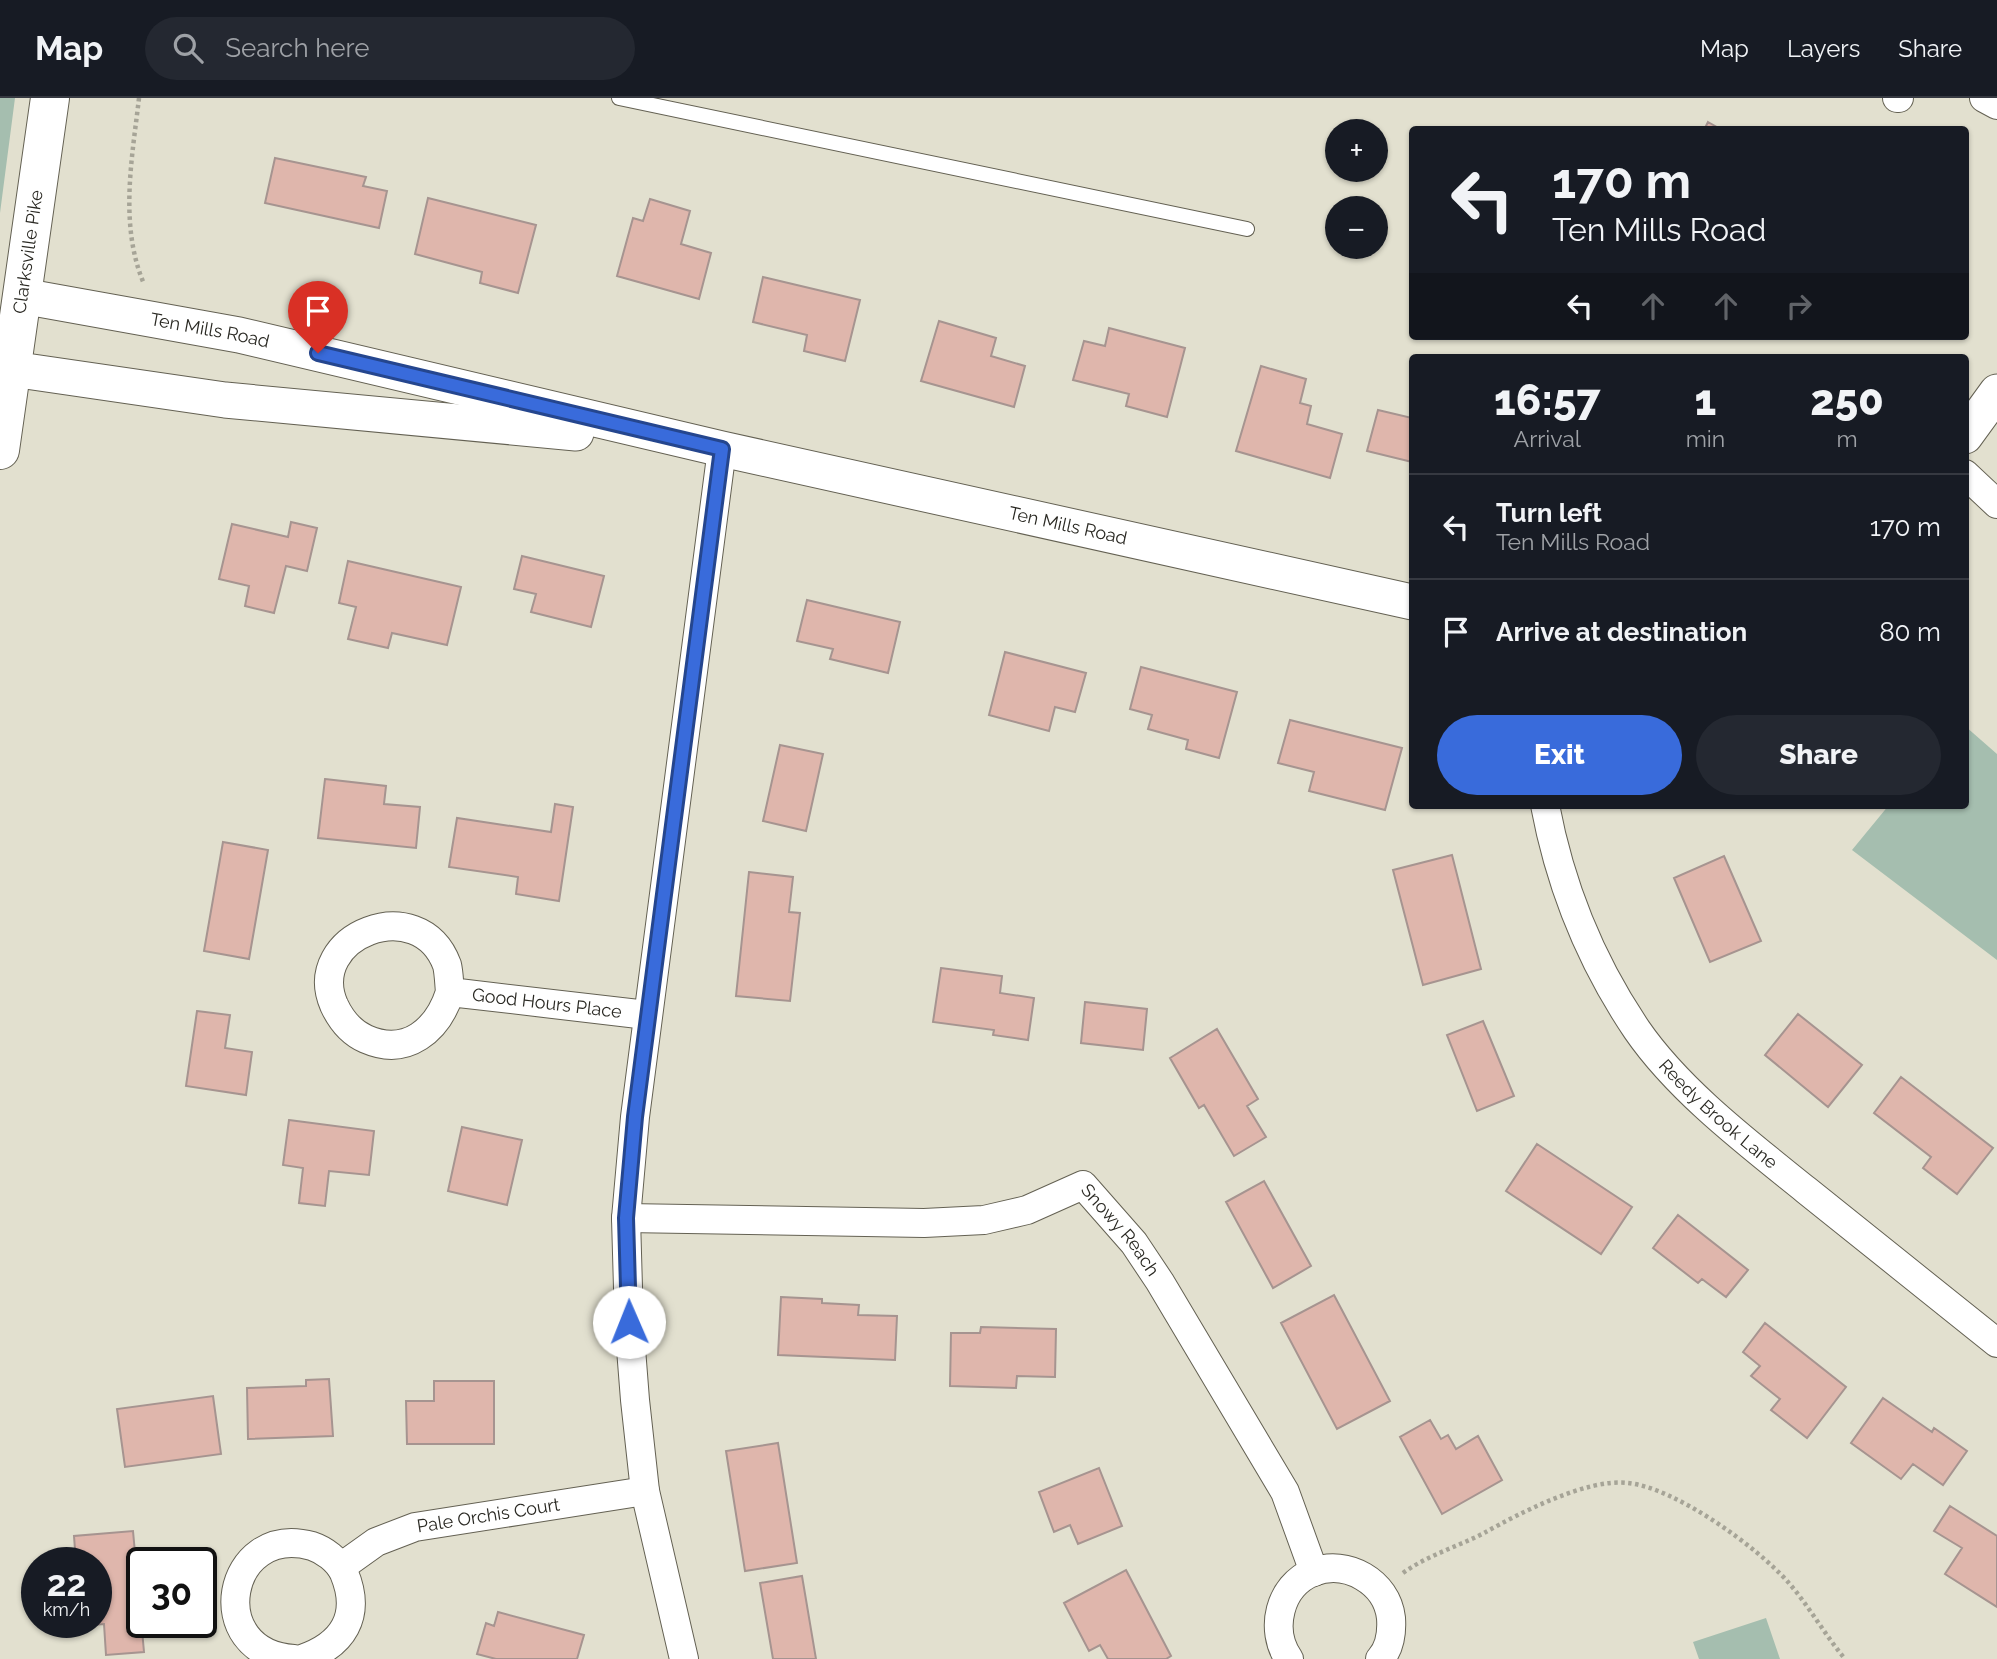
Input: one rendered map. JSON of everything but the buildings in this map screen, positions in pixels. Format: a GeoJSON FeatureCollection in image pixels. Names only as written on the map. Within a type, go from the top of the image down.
{"type":"FeatureCollection","features":[{"type":"Feature","properties":{"kind":"main road","name":"Clarksville Pike"},"geometry":{"type":"LineString","coordinates":[[0,450],[6,369],[50,98]]}},
{"type":"Feature","properties":{"kind":"street"},"geometry":{"type":"LineString","coordinates":[[1984,98],[1997,105]]}},
{"type":"Feature","properties":{"kind":"street","name":"Ten Mills Road"},"geometry":{"type":"LineString","coordinates":[[17,295],[239,335],[722,449],[1409,601]]}},
{"type":"Feature","properties":{"kind":"street","name":"Ten Mills Road"},"geometry":{"type":"LineString","coordinates":[[6,369],[225,400],[384,412],[722,449]]}},
{"type":"Feature","properties":{"kind":"street"},"geometry":{"type":"LineString","coordinates":[[1969,430],[1997,392]]}},
{"type":"Feature","properties":{"kind":"street"},"geometry":{"type":"LineString","coordinates":[[684,1659],[645,1491],[629,1322],[626,1218],[648,1015],[722,449]]}},
{"type":"Feature","properties":{"kind":"street"},"geometry":{"type":"LineString","coordinates":[[1969,478],[1997,504]]}},
{"type":"Feature","properties":{"kind":"street","name":"Reedy Brook Lane"},"geometry":{"type":"LineString","coordinates":[[1546,809],[1561,875],[1580,925],[1638,1031],[1692,1091],[1735,1133],[1997,1343]]}},
{"type":"Feature","properties":{"kind":"street","name":"Good Hours Place"},"geometry":{"type":"LineString","coordinates":[[392,925],[414,930],[433,943],[447,965],[450,992],[443,1013],[425,1033],[400,1044],[377,1044],[355,1034],[341,1019],[332,999],[331,979],[337,958],[348,942],[367,929],[392,925]]}},
{"type":"Feature","properties":{"kind":"street","name":"Good Hours Place"},"geometry":{"type":"LineString","coordinates":[[450,992],[648,1015]]}},
{"type":"Feature","properties":{"kind":"street","name":"Snowy Reach"},"geometry":{"type":"LineString","coordinates":[[626,1218],[923,1223],[984,1220],[1027,1210],[1083,1185],[1134,1243],[1160,1282],[1284,1492],[1314,1572]]}},
{"type":"Feature","properties":{"kind":"street","name":"Pale Orchis Court"},"geometry":{"type":"LineString","coordinates":[[341,1567],[376,1542],[415,1527],[645,1491]]}},
{"type":"Feature","properties":{"kind":"street"},"geometry":{"type":"LineString","coordinates":[[294,1659],[276,1658],[253,1644],[240,1626],[235,1611],[235,1594],[241,1573],[253,1558],[273,1546],[297,1542],[322,1549],[341,1567],[351,1590],[351,1615],[338,1639],[324,1651],[302,1659]]}},
{"type":"Feature","properties":{"kind":"street"},"geometry":{"type":"LineString","coordinates":[[1289,1659],[1282,1649],[1278,1627],[1280,1607],[1293,1586],[1314,1572],[1345,1569],[1364,1576],[1380,1590],[1390,1608],[1392,1632],[1380,1659]]}},
{"type":"Feature","properties":{"kind":"lane"},"geometry":{"type":"LineString","coordinates":[[619,98],[1247,229]]}},
{"type":"Feature","properties":{"kind":"path"},"geometry":{"type":"LineString","coordinates":[[139,98],[129,195],[131,240],[139,272],[159,320]]}},
{"type":"Feature","properties":{"kind":"path"},"geometry":{"type":"LineString","coordinates":[[1380,1590],[1419,1562],[1480,1535],[1527,1509],[1584,1489],[1627,1482],[1661,1492],[1718,1522],[1788,1582],[1845,1659]]}},
{"type":"Feature","properties":{"kind":"green space"},"geometry":{"type":"Polygon","coordinates":[[[0,98],[15,98],[0,213],[0,98]]]}},
{"type":"Feature","properties":{"kind":"green space"},"geometry":{"type":"Polygon","coordinates":[[[1969,730],[1997,754],[1997,960],[1852,850],[1886,809],[1969,809],[1969,730]]]}},
{"type":"Feature","properties":{"kind":"green space"},"geometry":{"type":"Polygon","coordinates":[[[1766,1618],[1780,1659],[1699,1659],[1693,1642],[1766,1618]]]}},
{"type":"Feature","properties":{"kind":"route"},"geometry":{"type":"LineString","coordinates":[[318,353],[722,449],[635,1117],[626,1218],[629,1322]]}}]}
